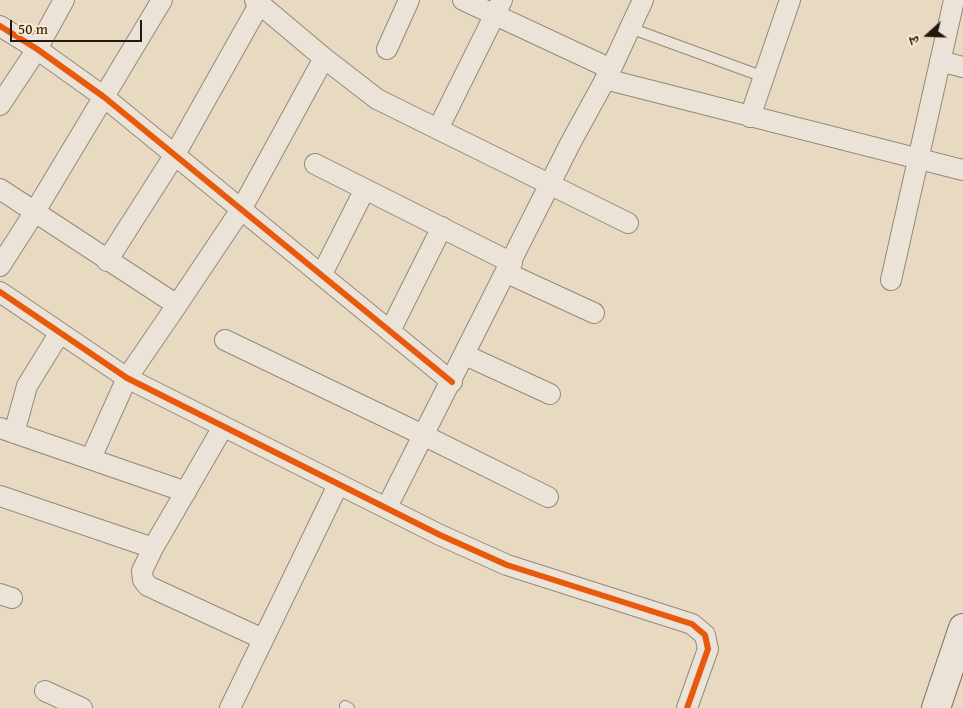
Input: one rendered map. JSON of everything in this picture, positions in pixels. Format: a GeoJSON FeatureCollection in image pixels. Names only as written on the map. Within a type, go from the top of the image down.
{"type":"FeatureCollection","features":[{"type":"Feature","properties":{"kind":"main road"},"geometry":{"type":"LineString","coordinates":[[936,708],[963,628]]}},
{"type":"Feature","properties":{"kind":"main road"},"geometry":{"type":"LineString","coordinates":[[954,708],[963,682]]}},
{"type":"Feature","properties":{"kind":"street"},"geometry":{"type":"LineString","coordinates":[[0,105],[37,49],[64,0]]}},
{"type":"Feature","properties":{"kind":"street"},"geometry":{"type":"LineString","coordinates":[[0,266],[162,0]]}},
{"type":"Feature","properties":{"kind":"street"},"geometry":{"type":"LineString","coordinates":[[387,49],[409,0]]}},
{"type":"Feature","properties":{"kind":"street"},"geometry":{"type":"LineString","coordinates":[[463,0],[497,8],[608,74],[750,117],[963,170]]}},
{"type":"Feature","properties":{"kind":"street"},"geometry":{"type":"LineString","coordinates":[[387,507],[510,268],[550,184],[608,74],[643,0]]}},
{"type":"Feature","properties":{"kind":"street"},"geometry":{"type":"LineString","coordinates":[[750,117],[790,0]]}},
{"type":"Feature","properties":{"kind":"street"},"geometry":{"type":"LineString","coordinates":[[891,280],[920,158],[954,0]]}},
{"type":"Feature","properties":{"kind":"street"},"geometry":{"type":"LineString","coordinates":[[107,261],[174,156],[257,2],[377,99],[628,223]]}},
{"type":"Feature","properties":{"kind":"street"},"geometry":{"type":"LineString","coordinates":[[438,129],[497,8]]}},
{"type":"Feature","properties":{"kind":"street"},"geometry":{"type":"LineString","coordinates":[[0,26],[37,49],[104,97],[174,156],[242,208],[452,382]]}},
{"type":"Feature","properties":{"kind":"street"},"geometry":{"type":"LineString","coordinates":[[91,458],[127,378],[242,208],[324,58]]}},
{"type":"Feature","properties":{"kind":"street"},"geometry":{"type":"LineString","coordinates":[[940,61],[963,67]]}},
{"type":"Feature","properties":{"kind":"street"},"geometry":{"type":"LineString","coordinates":[[315,164],[442,228],[510,268],[594,313]]}},
{"type":"Feature","properties":{"kind":"street"},"geometry":{"type":"LineString","coordinates":[[0,189],[107,261],[177,305]]}},
{"type":"Feature","properties":{"kind":"street"},"geometry":{"type":"LineString","coordinates":[[322,274],[365,189]]}},
{"type":"Feature","properties":{"kind":"street"},"geometry":{"type":"LineString","coordinates":[[390,331],[442,228]]}},
{"type":"Feature","properties":{"kind":"street"},"geometry":{"type":"LineString","coordinates":[[0,292],[59,334],[127,378],[223,428],[387,507],[440,535],[508,565],[692,624],[705,635],[708,648],[687,708]]}},
{"type":"Feature","properties":{"kind":"street"},"geometry":{"type":"LineString","coordinates":[[59,334],[27,386],[7,431],[91,458],[186,492]]}},
{"type":"Feature","properties":{"kind":"street"},"geometry":{"type":"LineString","coordinates":[[225,340],[548,497]]}},
{"type":"Feature","properties":{"kind":"street"},"geometry":{"type":"LineString","coordinates":[[466,355],[550,394]]}},
{"type":"Feature","properties":{"kind":"street"},"geometry":{"type":"LineString","coordinates":[[223,428],[153,548],[142,571],[143,580],[148,586],[264,638]]}},
{"type":"Feature","properties":{"kind":"street"},"geometry":{"type":"LineString","coordinates":[[230,708],[338,485]]}},
{"type":"Feature","properties":{"kind":"street"},"geometry":{"type":"LineString","coordinates":[[0,496],[153,548]]}},
{"type":"Feature","properties":{"kind":"street"},"geometry":{"type":"LineString","coordinates":[[45,691],[82,708]]}},
{"type":"Feature","properties":{"kind":"lane"},"geometry":{"type":"LineString","coordinates":[[630,28],[764,78]]}},
{"type":"Feature","properties":{"kind":"cycle path"},"geometry":{"type":"LineString","coordinates":[[0,26],[37,49],[104,97],[452,382]]}},
{"type":"Feature","properties":{"kind":"cycle path"},"geometry":{"type":"LineString","coordinates":[[0,292],[127,378],[440,535],[507,565],[692,624],[705,635],[708,649],[687,708]]}}]}
